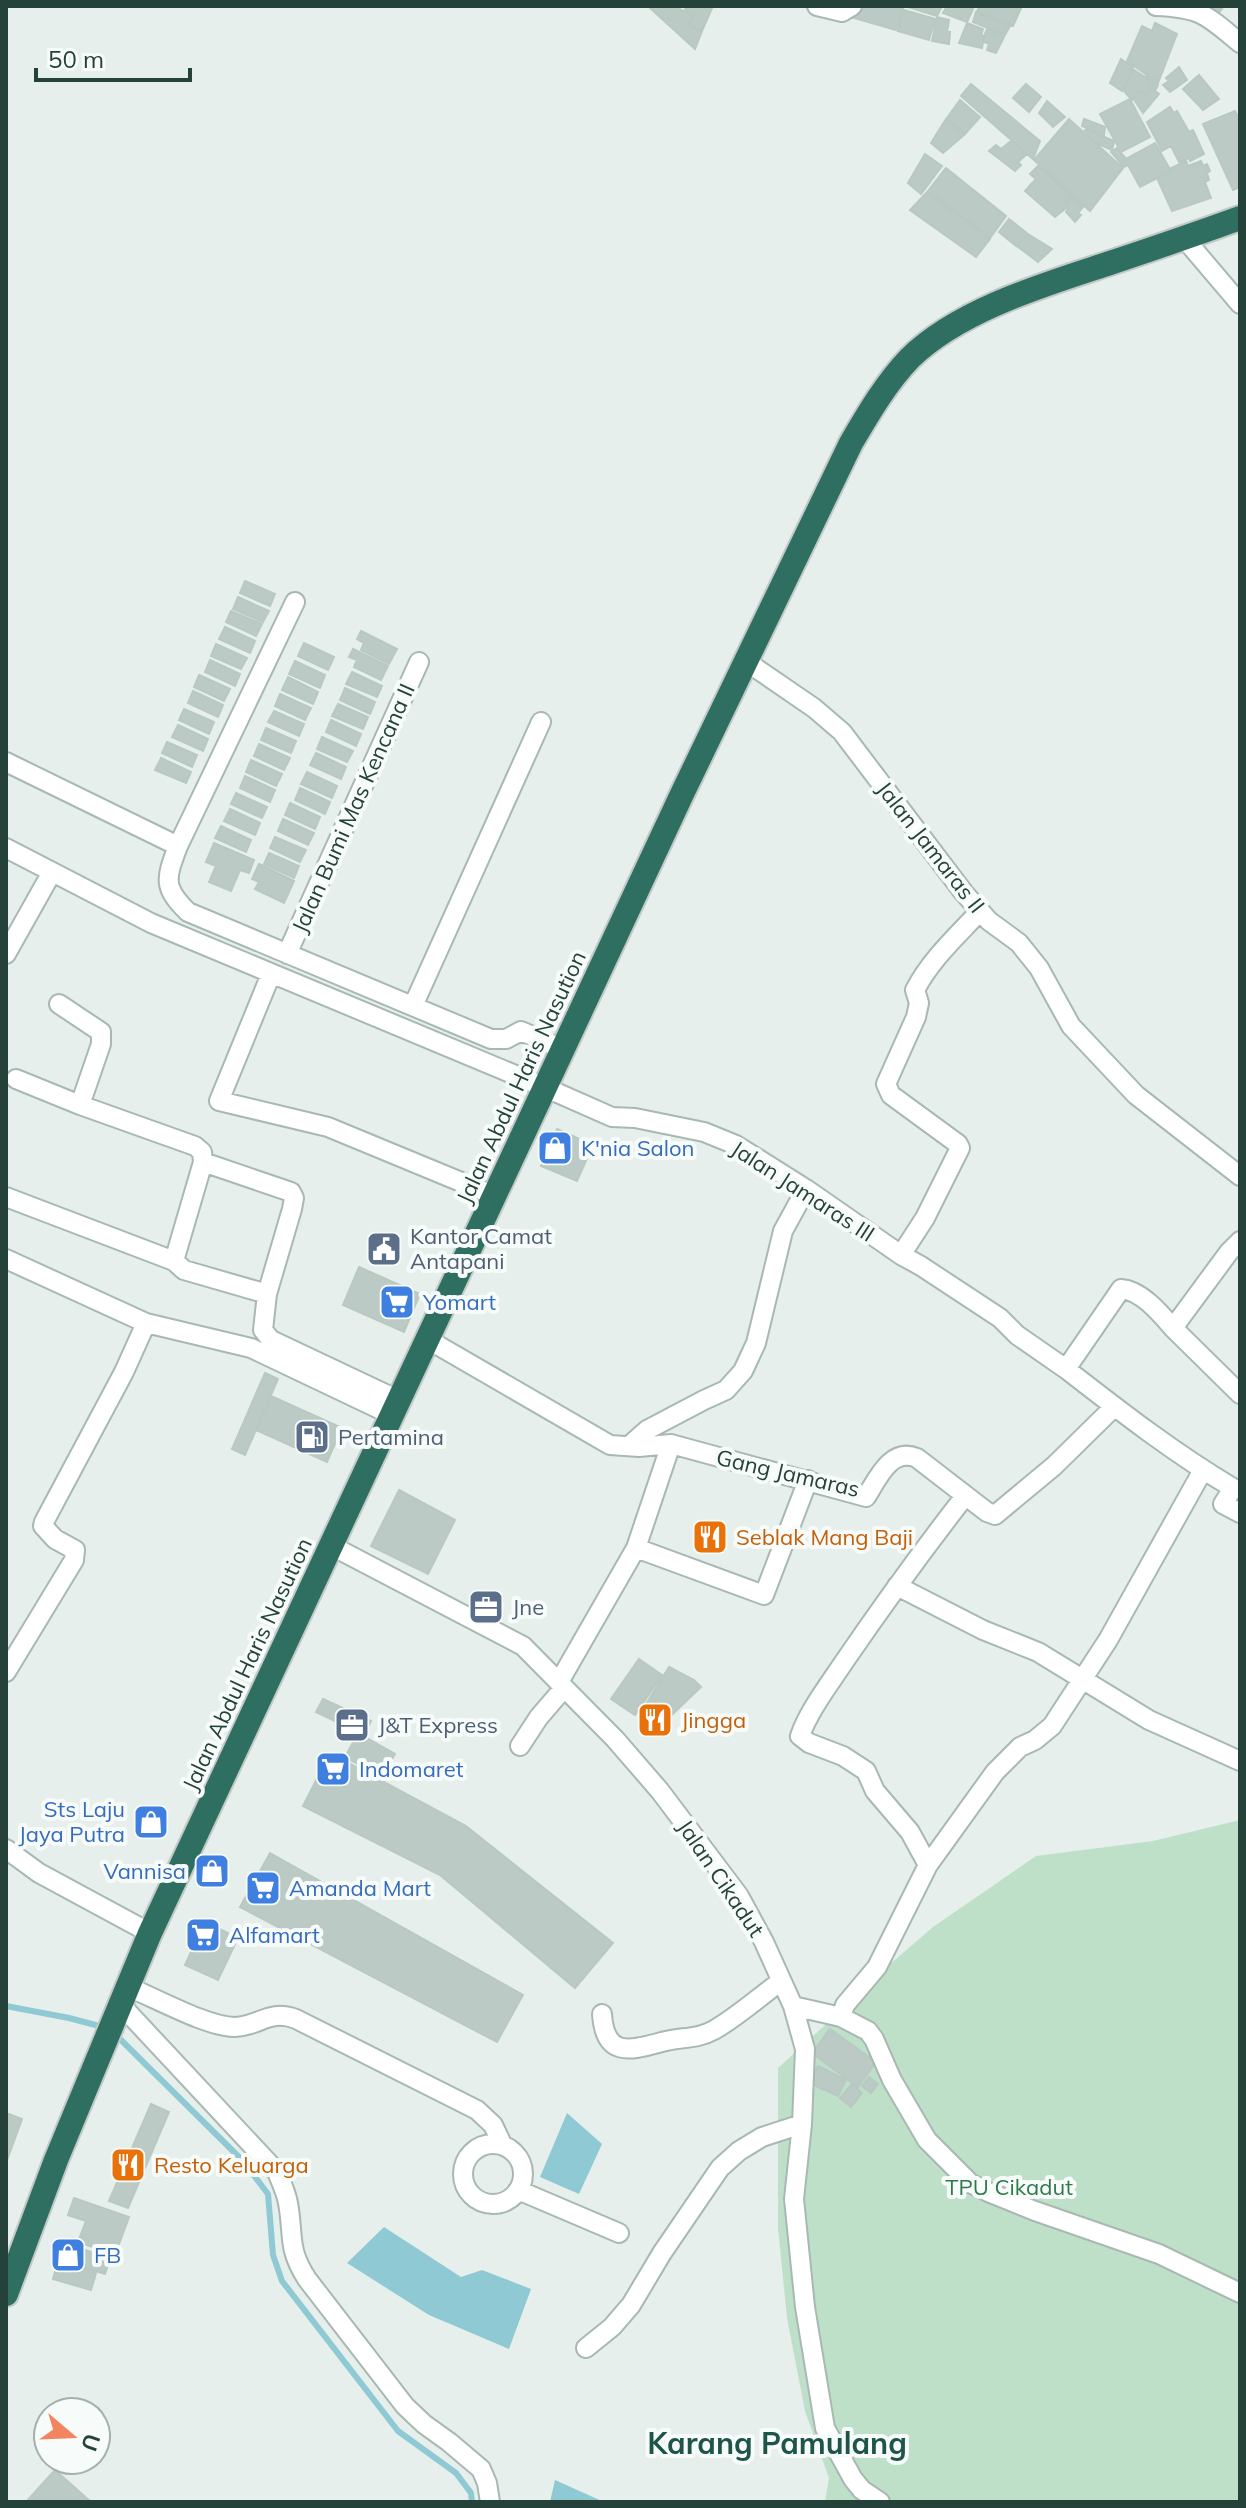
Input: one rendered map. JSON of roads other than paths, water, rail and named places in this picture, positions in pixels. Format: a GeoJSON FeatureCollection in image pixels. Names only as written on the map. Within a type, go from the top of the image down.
{"type":"FeatureCollection","features":[{"type":"Feature","properties":{"kind":"highway","name":"Jalan Abdul Haris Nasution"},"geometry":{"type":"LineString","coordinates":[[6,2294],[38,2205],[150,1933],[544,1087],[851,443],[875,401],[910,358],[959,324],[1016,296],[1240,218]]}},
{"type":"Feature","properties":{"kind":"street"},"geometry":{"type":"LineString","coordinates":[[817,6],[842,12],[852,6]]}},
{"type":"Feature","properties":{"kind":"street"},"geometry":{"type":"LineString","coordinates":[[1156,6],[1192,9],[1209,18],[1240,43]]}},
{"type":"Feature","properties":{"kind":"street"},"geometry":{"type":"LineString","coordinates":[[1184,238],[1240,304]]}},
{"type":"Feature","properties":{"kind":"street"},"geometry":{"type":"LineString","coordinates":[[295,602],[178,846],[168,872],[171,896],[188,912],[491,1039],[506,1039],[521,1031],[562,1049]]}},
{"type":"Feature","properties":{"kind":"street","name":"Jalan Bumi Mas Kencana II"},"geometry":{"type":"LineString","coordinates":[[287,954],[419,662]]}},
{"type":"Feature","properties":{"kind":"street","name":"Jalan Jamaras II"},"geometry":{"type":"LineString","coordinates":[[747,662],[814,708],[842,732],[964,893],[989,921],[1019,943],[1039,968],[1071,1026],[1136,1095],[1240,1176]]}},
{"type":"Feature","properties":{"kind":"street"},"geometry":{"type":"LineString","coordinates":[[413,1006],[541,722]]}},
{"type":"Feature","properties":{"kind":"street"},"geometry":{"type":"LineString","coordinates":[[6,762],[178,846]]}},
{"type":"Feature","properties":{"kind":"street","name":"Jalan Jamaras III"},"geometry":{"type":"LineString","coordinates":[[6,848],[151,923],[612,1117],[635,1118],[704,1132],[736,1145],[1000,1318],[1017,1335],[1066,1369]]}},
{"type":"Feature","properties":{"kind":"street"},"geometry":{"type":"LineString","coordinates":[[6,954],[52,872]]}},
{"type":"Feature","properties":{"kind":"street"},"geometry":{"type":"LineString","coordinates":[[901,1255],[925,1218],[960,1148],[891,1095],[886,1084],[916,1017],[919,1003],[915,990],[918,984],[935,959],[980,911]]}},
{"type":"Feature","properties":{"kind":"street"},"geometry":{"type":"LineString","coordinates":[[271,974],[219,1101],[328,1127],[495,1196]]}},
{"type":"Feature","properties":{"kind":"street"},"geometry":{"type":"LineString","coordinates":[[59,1004],[101,1032],[101,1044],[80,1105]]}},
{"type":"Feature","properties":{"kind":"street"},"geometry":{"type":"LineString","coordinates":[[16,1079],[195,1146],[202,1152],[203,1162],[174,1261]]}},
{"type":"Feature","properties":{"kind":"street"},"geometry":{"type":"LineString","coordinates":[[203,1162],[291,1192],[294,1198],[267,1294],[263,1330],[271,1340],[395,1407]]}},
{"type":"Feature","properties":{"kind":"street"},"geometry":{"type":"LineString","coordinates":[[629,1446],[647,1430],[726,1390],[743,1371],[756,1343],[783,1231],[806,1189]]}},
{"type":"Feature","properties":{"kind":"street"},"geometry":{"type":"LineString","coordinates":[[6,1197],[174,1261],[184,1270],[267,1294]]}},
{"type":"Feature","properties":{"kind":"street"},"geometry":{"type":"LineString","coordinates":[[1173,1328],[1240,1241]]}},
{"type":"Feature","properties":{"kind":"street"},"geometry":{"type":"LineString","coordinates":[[6,1259],[146,1323],[251,1348],[395,1407]]}},
{"type":"Feature","properties":{"kind":"street"},"geometry":{"type":"LineString","coordinates":[[1238,1388],[1131,1290],[1121,1289],[1066,1369],[1114,1407],[1233,1488],[1223,1504],[1240,1513]]}},
{"type":"Feature","properties":{"kind":"street"},"geometry":{"type":"LineString","coordinates":[[6,1672],[74,1560],[75,1550],[48,1533],[44,1522],[124,1372],[146,1323]]}},
{"type":"Feature","properties":{"kind":"street","name":"Gang Jamaras"},"geometry":{"type":"LineString","coordinates":[[427,1339],[610,1445],[671,1444],[866,1497],[885,1468],[894,1459],[908,1454],[995,1515],[1054,1466],[1114,1407]]}},
{"type":"Feature","properties":{"kind":"street"},"geometry":{"type":"LineString","coordinates":[[520,1746],[561,1685],[636,1548],[671,1444]]}},
{"type":"Feature","properties":{"kind":"street"},"geometry":{"type":"LineString","coordinates":[[841,2017],[845,2005],[877,1967],[928,1865],[995,1772],[1020,1747],[1052,1726],[1108,1640],[1203,1470]]}},
{"type":"Feature","properties":{"kind":"street"},"geometry":{"type":"LineString","coordinates":[[636,1548],[764,1595],[808,1480]]}},
{"type":"Feature","properties":{"kind":"street"},"geometry":{"type":"LineString","coordinates":[[928,1865],[910,1832],[875,1791],[866,1771],[843,1756],[809,1743],[800,1736],[830,1683],[897,1586],[965,1496]]}},
{"type":"Feature","properties":{"kind":"street","name":"Jalan Cikadut"},"geometry":{"type":"LineString","coordinates":[[330,1545],[523,1646],[615,1739],[681,1816],[739,1896],[793,2006],[805,2049],[802,2124],[794,2199],[805,2307],[825,2428],[853,2479],[862,2490],[880,2502]]}},
{"type":"Feature","properties":{"kind":"street"},"geometry":{"type":"LineString","coordinates":[[897,1586],[983,1630],[1038,1652],[1149,1720],[1240,1761]]}},
{"type":"Feature","properties":{"kind":"street"},"geometry":{"type":"LineString","coordinates":[[6,1849],[39,1873],[150,1933]]}},
{"type":"Feature","properties":{"kind":"street"},"geometry":{"type":"LineString","coordinates":[[602,2014],[603,2030],[615,2045],[626,2051],[641,2049],[669,2040],[697,2038],[715,2029],[780,1982]]}},
{"type":"Feature","properties":{"kind":"street"},"geometry":{"type":"LineString","coordinates":[[122,2003],[235,2027],[283,2014],[477,2110],[493,2125],[502,2144]]}},
{"type":"Feature","properties":{"kind":"street"},"geometry":{"type":"LineString","coordinates":[[122,2003],[277,2172],[287,2199],[290,2239],[296,2261],[307,2279],[405,2406],[481,2469],[490,2502]]}},
{"type":"Feature","properties":{"kind":"street"},"geometry":{"type":"LineString","coordinates":[[793,2006],[841,2017],[868,2031],[927,2140],[970,2183],[1035,2211],[1159,2254],[1240,2293]]}},
{"type":"Feature","properties":{"kind":"street"},"geometry":{"type":"LineString","coordinates":[[586,2348],[612,2327],[631,2305],[720,2168],[762,2137],[802,2124]]}},
{"type":"Feature","properties":{"kind":"street"},"geometry":{"type":"LineString","coordinates":[[502,2144],[522,2163],[523,2181],[511,2198],[501,2203],[479,2201],[465,2184],[465,2162],[480,2146],[502,2144]]}},
{"type":"Feature","properties":{"kind":"street"},"geometry":{"type":"LineString","coordinates":[[518,2190],[619,2233]]}},
{"type":"Feature","properties":{"kind":"water"},"geometry":{"type":"Polygon","coordinates":[[[567,2113],[602,2144],[579,2194],[540,2177],[567,2113]]]}},
{"type":"Feature","properties":{"kind":"water"},"geometry":{"type":"Polygon","coordinates":[[[384,2227],[461,2277],[482,2270],[531,2289],[509,2349],[429,2315],[347,2263],[384,2227]]]}},
{"type":"Feature","properties":{"kind":"water"},"geometry":{"type":"Polygon","coordinates":[[[555,2480],[604,2502],[550,2502],[555,2480]]]}},
{"type":"Feature","properties":{"kind":"waterway"},"geometry":{"type":"LineString","coordinates":[[6,2006],[103,2027]]}},
{"type":"Feature","properties":{"kind":"waterway"},"geometry":{"type":"LineString","coordinates":[[113,2032],[243,2161],[268,2194],[273,2255],[282,2281],[398,2431],[456,2473],[471,2493],[472,2502]]}},
{"type":"Feature","properties":{"kind":"place","name":"K'nia Salon"},"geometry":{"type":"Point","coordinates":[555,1148]}},
{"type":"Feature","properties":{"kind":"place","name":"Kantor Camat Antapani"},"geometry":{"type":"Point","coordinates":[384,1249]}},
{"type":"Feature","properties":{"kind":"place","name":"Yomart"},"geometry":{"type":"Point","coordinates":[397,1302]}},
{"type":"Feature","properties":{"kind":"place","name":"Pertamina"},"geometry":{"type":"Point","coordinates":[312,1437]}},
{"type":"Feature","properties":{"kind":"place","name":"Seblak Mang Baji"},"geometry":{"type":"Point","coordinates":[710,1537]}},
{"type":"Feature","properties":{"kind":"place","name":"Jne"},"geometry":{"type":"Point","coordinates":[486,1607]}},
{"type":"Feature","properties":{"kind":"place","name":"Jingga"},"geometry":{"type":"Point","coordinates":[655,1720]}},
{"type":"Feature","properties":{"kind":"place","name":"J&T Express"},"geometry":{"type":"Point","coordinates":[352,1725]}},
{"type":"Feature","properties":{"kind":"place","name":"Indomaret"},"geometry":{"type":"Point","coordinates":[333,1769]}},
{"type":"Feature","properties":{"kind":"place","name":"Sts Laju Jaya Putra"},"geometry":{"type":"Point","coordinates":[151,1822]}},
{"type":"Feature","properties":{"kind":"place","name":"Vannisa"},"geometry":{"type":"Point","coordinates":[212,1871]}},
{"type":"Feature","properties":{"kind":"place","name":"Amanda Mart"},"geometry":{"type":"Point","coordinates":[263,1888]}},
{"type":"Feature","properties":{"kind":"place","name":"Alfamart"},"geometry":{"type":"Point","coordinates":[203,1935]}},
{"type":"Feature","properties":{"kind":"place","name":"Resto Keluarga"},"geometry":{"type":"Point","coordinates":[128,2165]}},
{"type":"Feature","properties":{"kind":"place","name":"FB"},"geometry":{"type":"Point","coordinates":[68,2255]}},
{"type":"Feature","properties":{"kind":"district","name":"Karang Pamulang"},"geometry":{"type":"Point","coordinates":[777,2443]}},
{"type":"Feature","properties":{"kind":"park label","name":"TPU Cikadut"},"geometry":{"type":"Point","coordinates":[1009,2187]}}]}
